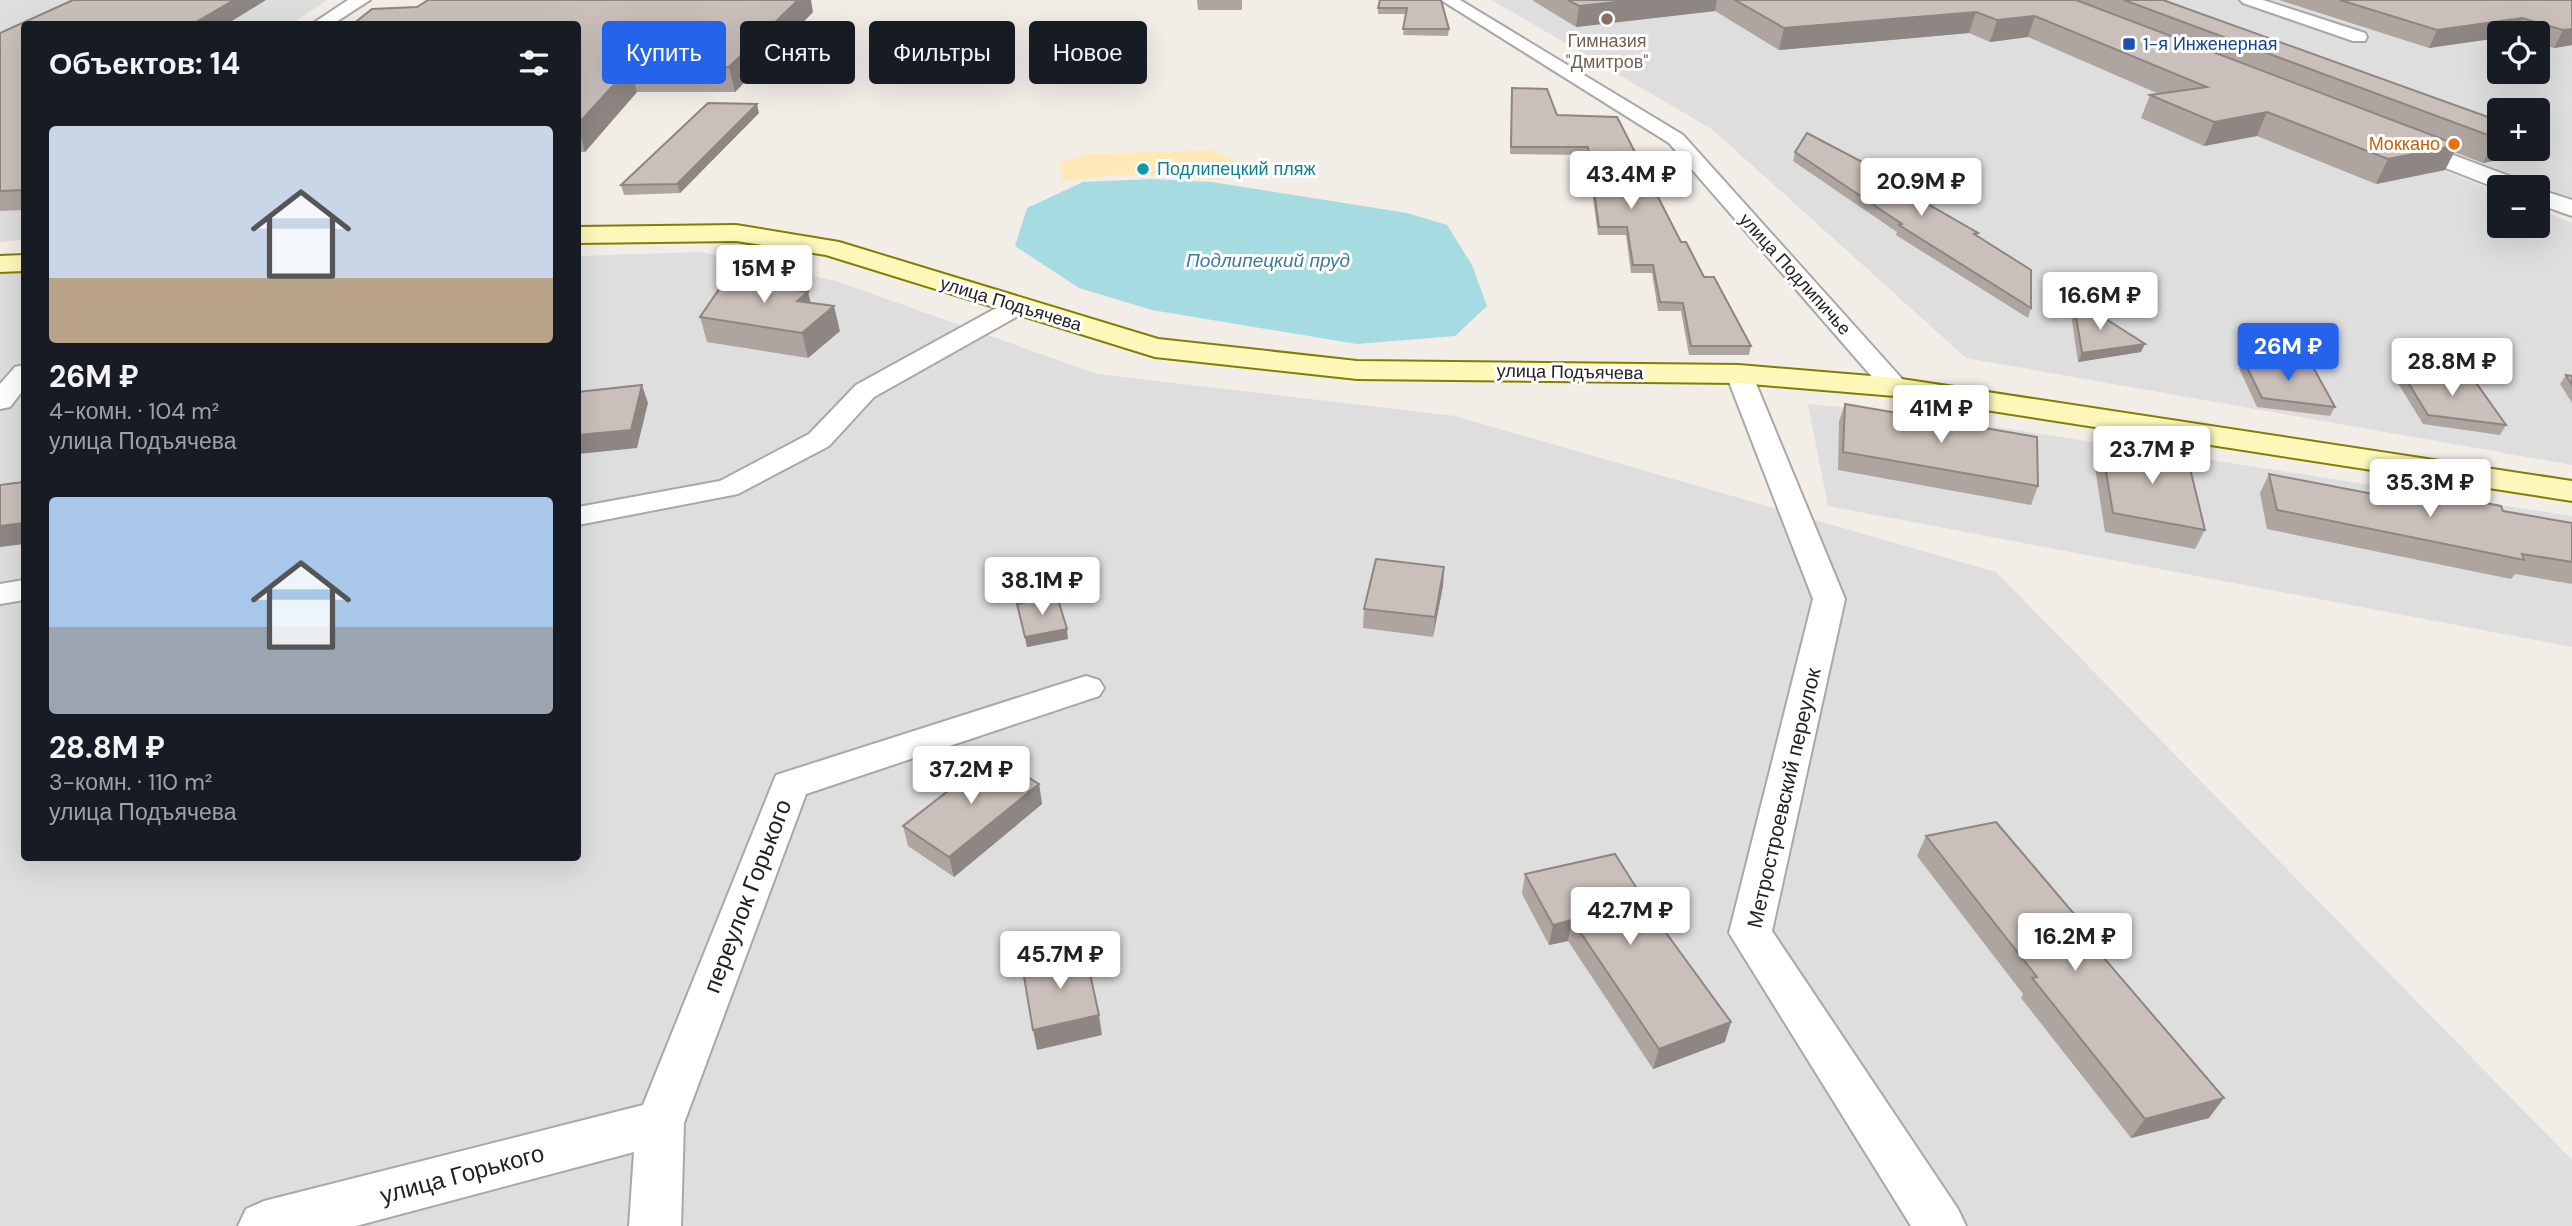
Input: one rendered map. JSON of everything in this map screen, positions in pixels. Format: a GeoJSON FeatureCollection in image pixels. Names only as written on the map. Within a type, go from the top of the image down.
{"type":"FeatureCollection","features":[{"type":"Feature","properties":{"kind":"main road","name":"улица Подъячева"},"geometry":{"type":"LineString","coordinates":[[581,235],[736,233],[831,248],[1155,348],[1357,370],[1739,374],[1895,387],[2572,491]]}},
{"type":"Feature","properties":{"kind":"main road"},"geometry":{"type":"LineString","coordinates":[[0,264],[21,263]]}},
{"type":"Feature","properties":{"kind":"street"},"geometry":{"type":"LineString","coordinates":[[326,21],[361,0]]}},
{"type":"Feature","properties":{"kind":"street","name":"улица Подлипичье"},"geometry":{"type":"LineString","coordinates":[[1449,0],[1676,139],[1895,387]]}},
{"type":"Feature","properties":{"kind":"street"},"geometry":{"type":"LineString","coordinates":[[2248,0],[2359,37]]}},
{"type":"Feature","properties":{"kind":"street"},"geometry":{"type":"LineString","coordinates":[[2376,132],[2487,176]]}},
{"type":"Feature","properties":{"kind":"street"},"geometry":{"type":"LineString","coordinates":[[2550,201],[2572,209]]}},
{"type":"Feature","properties":{"kind":"street"},"geometry":{"type":"LineString","coordinates":[[581,515],[728,488],[819,440],[865,391],[1018,306]]}},
{"type":"Feature","properties":{"kind":"street","name":"Метростроевский переулок"},"geometry":{"type":"LineString","coordinates":[[1739,374],[1829,599],[1750,933],[1940,1226]]}},
{"type":"Feature","properties":{"kind":"street"},"geometry":{"type":"LineString","coordinates":[[0,401],[21,376]]}},
{"type":"Feature","properties":{"kind":"street"},"geometry":{"type":"LineString","coordinates":[[0,594],[21,590]]}},
{"type":"Feature","properties":{"kind":"street","name":"переулок Горького"},"geometry":{"type":"LineString","coordinates":[[656,1226],[660,1123],[790,785],[1086,688]]}},
{"type":"Feature","properties":{"kind":"street","name":"улица Горького"},"geometry":{"type":"LineString","coordinates":[[264,1226],[660,1123]]}},
{"type":"Feature","properties":{"kind":"shaded area"},"geometry":{"type":"Polygon","coordinates":[[[0,0],[327,0],[296,21],[21,21],[21,240],[0,242],[0,0]]]}},
{"type":"Feature","properties":{"kind":"shaded area"},"geometry":{"type":"Polygon","coordinates":[[[1492,0],[2029,0],[2487,188],[2487,238],[2550,238],[2550,214],[2572,223],[2572,465],[1966,358],[1713,130],[1492,0]]]}},
{"type":"Feature","properties":{"kind":"shaded area"},"geometry":{"type":"Polygon","coordinates":[[[2054,0],[2572,0],[2572,200],[2550,192],[2550,175],[2507,175],[2054,0]]]}},
{"type":"Feature","properties":{"kind":"shaded area"},"geometry":{"type":"Polygon","coordinates":[[[701,252],[836,281],[1097,374],[1455,416],[1996,572],[2572,1160],[2572,1226],[0,1226],[0,274],[21,272],[21,861],[581,861],[581,256],[701,252]]]}},
{"type":"Feature","properties":{"kind":"shaded area"},"geometry":{"type":"Polygon","coordinates":[[[1808,404],[1906,413],[2572,516],[2572,647],[1828,506],[1808,404]]]}},
{"type":"Feature","properties":{"kind":"sand","name":"Подлипецкий пляж"},"geometry":{"type":"Polygon","coordinates":[[[1211,150],[1236,159],[1217,179],[1116,175],[1063,181],[1059,163],[1088,154],[1211,150]]]}},
{"type":"Feature","properties":{"kind":"water","name":"Подлипецкий пруд"},"geometry":{"type":"Polygon","coordinates":[[[1151,179],[1212,182],[1407,213],[1447,225],[1472,265],[1487,306],[1455,336],[1357,344],[1152,310],[1079,288],[1015,246],[1027,208],[1083,182],[1151,179]]]}},
{"type":"Feature","properties":{"kind":"building"},"geometry":{"type":"Polygon","coordinates":[[[73,0],[234,0],[198,21],[27,21],[73,0]]]}},
{"type":"Feature","properties":{"kind":"building"},"geometry":{"type":"Polygon","coordinates":[[[428,0],[798,0],[776,21],[740,21],[740,56],[729,67],[726,67],[726,21],[602,21],[602,84],[614,84],[581,121],[581,21],[357,21],[372,9],[417,7],[428,0]]]}},
{"type":"Feature","properties":{"kind":"building"},"geometry":{"type":"Polygon","coordinates":[[[1380,0],[1441,0],[1449,29],[1403,29],[1407,8],[1378,8],[1380,0]]]}},
{"type":"Feature","properties":{"kind":"building"},"geometry":{"type":"Polygon","coordinates":[[[1568,0],[1635,0],[1579,6],[1568,0]]]}},
{"type":"Feature","properties":{"kind":"building"},"geometry":{"type":"Polygon","coordinates":[[[1735,0],[2076,0],[2458,145],[2388,159],[2267,112],[2214,122],[2150,95],[2207,87],[2035,16],[1997,20],[1976,12],[1784,28],[1735,0]]]}},
{"type":"Feature","properties":{"kind":"building"},"geometry":{"type":"Polygon","coordinates":[[[2124,0],[2163,0],[2487,117],[2487,135],[2124,0]]]}},
{"type":"Feature","properties":{"kind":"building"},"geometry":{"type":"Polygon","coordinates":[[[2340,0],[2572,0],[2572,29],[2563,30],[2550,26],[2550,21],[2522,18],[2437,30],[2340,0]]]}},
{"type":"Feature","properties":{"kind":"building"},"geometry":{"type":"Polygon","coordinates":[[[21,24],[21,190],[0,191],[0,33],[21,24]]]}},
{"type":"Feature","properties":{"kind":"building"},"geometry":{"type":"Polygon","coordinates":[[[1512,88],[1547,89],[1557,115],[1617,117],[1681,242],[1686,242],[1704,277],[1714,277],[1751,346],[1691,346],[1683,303],[1660,302],[1653,265],[1633,265],[1627,227],[1599,227],[1588,147],[1511,147],[1512,88]]]}},
{"type":"Feature","properties":{"kind":"building"},"geometry":{"type":"Polygon","coordinates":[[[708,103],[757,104],[677,184],[621,185],[708,103]]]}},
{"type":"Feature","properties":{"kind":"building"},"geometry":{"type":"Polygon","coordinates":[[[1807,133],[1929,197],[1919,199],[1978,233],[1974,234],[2031,270],[2031,308],[1899,225],[1902,224],[1795,152],[1807,133]]]}},
{"type":"Feature","properties":{"kind":"building"},"geometry":{"type":"Polygon","coordinates":[[[726,279],[796,279],[783,288],[808,292],[797,301],[834,306],[802,333],[700,317],[726,279]]]}},
{"type":"Feature","properties":{"kind":"building"},"geometry":{"type":"Polygon","coordinates":[[[2073,298],[2145,344],[2082,353],[2073,298]]]}},
{"type":"Feature","properties":{"kind":"building"},"geometry":{"type":"Polygon","coordinates":[[[2243,359],[2313,367],[2335,407],[2262,398],[2243,359]]]}},
{"type":"Feature","properties":{"kind":"building"},"geometry":{"type":"Polygon","coordinates":[[[2401,371],[2474,380],[2506,425],[2428,415],[2401,371]]]}},
{"type":"Feature","properties":{"kind":"building"},"geometry":{"type":"Polygon","coordinates":[[[642,385],[631,430],[581,435],[581,392],[642,385]]]}},
{"type":"Feature","properties":{"kind":"building"},"geometry":{"type":"Polygon","coordinates":[[[1845,404],[2037,437],[2038,486],[1843,452],[1845,404]]]}},
{"type":"Feature","properties":{"kind":"building"},"geometry":{"type":"Polygon","coordinates":[[[2101,442],[2187,456],[2205,530],[2113,513],[2101,442]]]}},
{"type":"Feature","properties":{"kind":"building"},"geometry":{"type":"Polygon","coordinates":[[[2269,474],[2420,503],[2415,490],[2501,506],[2503,511],[2572,523],[2572,562],[2522,554],[2524,560],[2277,510],[2269,474]]]}},
{"type":"Feature","properties":{"kind":"building"},"geometry":{"type":"Polygon","coordinates":[[[21,482],[21,523],[0,526],[0,485],[21,482]]]}},
{"type":"Feature","properties":{"kind":"building"},"geometry":{"type":"Polygon","coordinates":[[[1376,559],[1444,567],[1435,617],[1364,609],[1376,559]]]}},
{"type":"Feature","properties":{"kind":"building"},"geometry":{"type":"Polygon","coordinates":[[[1057,596],[1067,629],[1025,637],[1017,604],[1057,596]]]}},
{"type":"Feature","properties":{"kind":"building"},"geometry":{"type":"Polygon","coordinates":[[[993,756],[1039,784],[949,857],[903,826],[993,756]]]}},
{"type":"Feature","properties":{"kind":"building"},"geometry":{"type":"Polygon","coordinates":[[[1996,822],[2086,928],[2079,929],[2224,1098],[2145,1119],[2032,978],[2037,977],[1926,836],[1996,822]]]}},
{"type":"Feature","properties":{"kind":"building"},"geometry":{"type":"Polygon","coordinates":[[[1615,854],[1656,919],[1731,1022],[1659,1049],[1572,920],[1553,925],[1525,874],[1615,854]]]}},
{"type":"Feature","properties":{"kind":"building"},"geometry":{"type":"Polygon","coordinates":[[[1085,951],[1099,1015],[1033,1030],[1022,965],[1085,951]]]}},
{"type":"Feature","properties":{"kind":"place","name":"Гимназия \"Дмитров\""},"geometry":{"type":"Point","coordinates":[1607,19]}},
{"type":"Feature","properties":{"kind":"place","name":"1-я Инженерная"},"geometry":{"type":"Point","coordinates":[2129,44]}},
{"type":"Feature","properties":{"kind":"place","name":"Моккано"},"geometry":{"type":"Point","coordinates":[2454,144]}},
{"type":"Feature","properties":{"kind":"place","name":"Подлипецкий пляж"},"geometry":{"type":"Point","coordinates":[1143,169]}}]}
